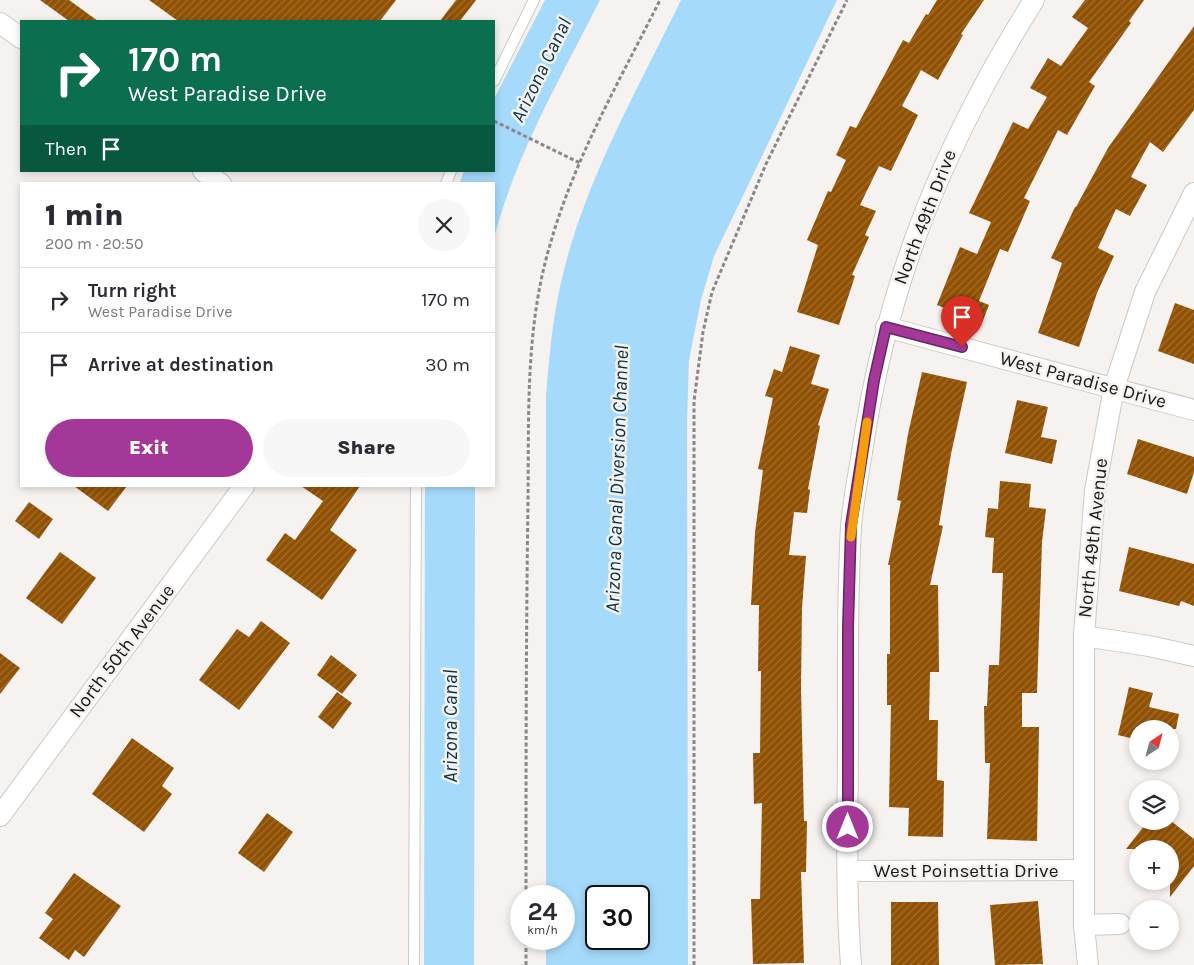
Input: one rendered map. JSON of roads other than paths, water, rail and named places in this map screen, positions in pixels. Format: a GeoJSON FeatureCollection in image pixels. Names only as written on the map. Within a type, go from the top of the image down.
{"type":"FeatureCollection","features":[{"type":"Feature","properties":{"kind":"street","name":"North 49th Drive"},"geometry":{"type":"LineString","coordinates":[[851,965],[847,912],[848,627],[851,525],[868,412],[886,327],[914,235],[973,103],[1034,0]]}},
{"type":"Feature","properties":{"kind":"street"},"geometry":{"type":"LineString","coordinates":[[0,23],[20,37]]}},
{"type":"Feature","properties":{"kind":"street"},"geometry":{"type":"LineString","coordinates":[[205,172],[218,182]]}},
{"type":"Feature","properties":{"kind":"street","name":"North 49th Avenue"},"geometry":{"type":"LineString","coordinates":[[1088,965],[1084,925],[1084,636],[1095,490],[1114,388],[1145,292],[1194,193]]}},
{"type":"Feature","properties":{"kind":"street","name":"West Paradise Drive"},"geometry":{"type":"LineString","coordinates":[[886,327],[1194,410]]}},
{"type":"Feature","properties":{"kind":"street","name":"North 50th Avenue"},"geometry":{"type":"LineString","coordinates":[[0,816],[243,487]]}},
{"type":"Feature","properties":{"kind":"street"},"geometry":{"type":"LineString","coordinates":[[1084,636],[1149,646],[1194,656]]}},
{"type":"Feature","properties":{"kind":"street","name":"West Poinsettia Drive"},"geometry":{"type":"LineString","coordinates":[[848,871],[1084,870]]}},
{"type":"Feature","properties":{"kind":"street"},"geometry":{"type":"LineString","coordinates":[[1084,925],[1120,924]]}},
{"type":"Feature","properties":{"kind":"lane"},"geometry":{"type":"LineString","coordinates":[[495,79],[534,0]]}},
{"type":"Feature","properties":{"kind":"lane"},"geometry":{"type":"LineString","coordinates":[[414,965],[416,487]]}},
{"type":"Feature","properties":{"kind":"water","name":"Arizona Canal"},"geometry":{"type":"Polygon","coordinates":[[[545,0],[600,0],[527,146],[514,176],[495,235],[495,182],[460,182],[464,172],[495,172],[495,97],[545,0]]]}},
{"type":"Feature","properties":{"kind":"water","name":"Arizona Canal Diversion Channel"},"geometry":{"type":"Polygon","coordinates":[[[681,0],[837,0],[714,256],[701,300],[689,360],[687,420],[688,965],[546,965],[546,950],[575,950],[575,885],[546,885],[546,396],[557,301],[570,249],[596,176],[681,0]]]}},
{"type":"Feature","properties":{"kind":"water","name":"Arizona Canal"},"geometry":{"type":"Polygon","coordinates":[[[425,487],[475,487],[474,965],[424,965],[425,487]]]}}]}
